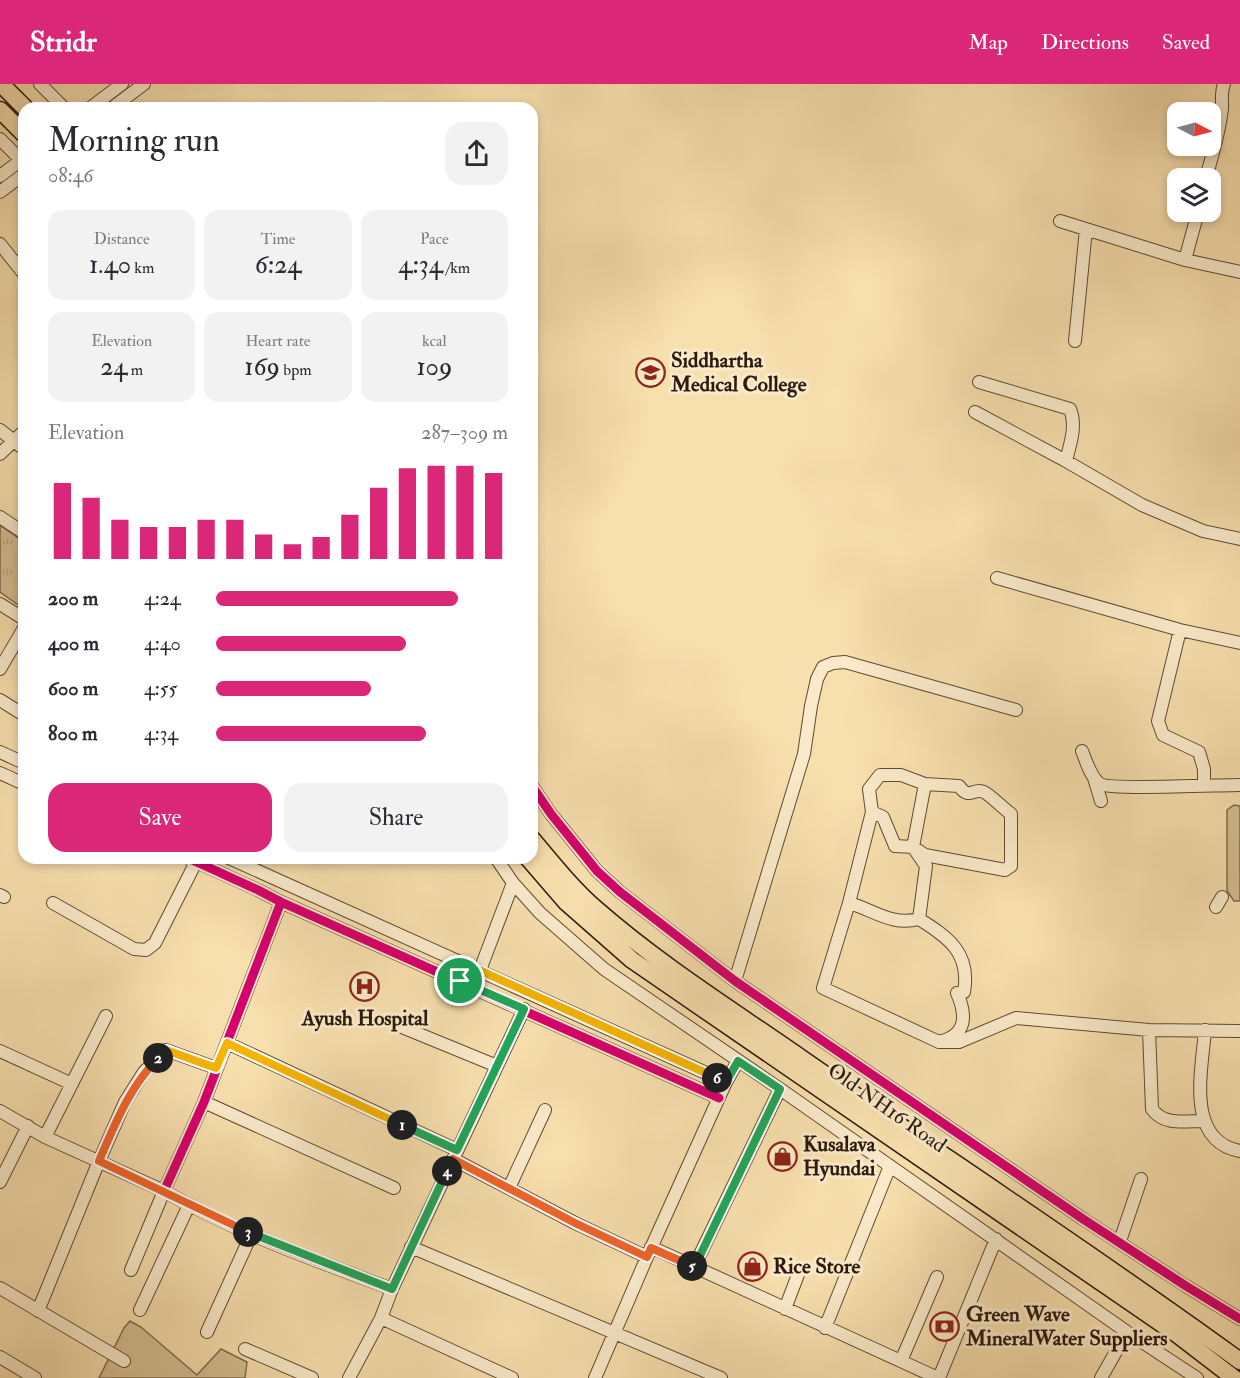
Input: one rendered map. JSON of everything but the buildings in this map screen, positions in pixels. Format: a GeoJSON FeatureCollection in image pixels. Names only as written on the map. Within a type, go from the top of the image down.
{"type":"FeatureCollection","features":[{"type":"Feature","properties":{"kind":"main road"},"geometry":{"type":"LineString","coordinates":[[1,84],[19,102]]}},
{"type":"Feature","properties":{"kind":"main road"},"geometry":{"type":"LineString","coordinates":[[0,110],[18,128]]}},
{"type":"Feature","properties":{"kind":"main road","name":"Old NH16 Road"},"geometry":{"type":"LineString","coordinates":[[538,846],[556,869],[594,908],[654,956],[1001,1193],[1240,1361]]}},
{"type":"Feature","properties":{"kind":"main road","name":"Old NH16 Road"},"geometry":{"type":"LineString","coordinates":[[533,864],[566,902],[632,960],[1178,1335],[1234,1378]]}},
{"type":"Feature","properties":{"kind":"street"},"geometry":{"type":"LineString","coordinates":[[40,84],[58,102]]}},
{"type":"Feature","properties":{"kind":"street"},"geometry":{"type":"LineString","coordinates":[[98,102],[122,84]]}},
{"type":"Feature","properties":{"kind":"street"},"geometry":{"type":"LineString","coordinates":[[120,102],[144,84]]}},
{"type":"Feature","properties":{"kind":"street"},"geometry":{"type":"LineString","coordinates":[[1209,168],[1222,108],[1221,92],[1224,84]]}},
{"type":"Feature","properties":{"kind":"street"},"geometry":{"type":"LineString","coordinates":[[0,139],[18,155]]}},
{"type":"Feature","properties":{"kind":"street"},"geometry":{"type":"LineString","coordinates":[[0,176],[18,163]]}},
{"type":"Feature","properties":{"kind":"street"},"geometry":{"type":"LineString","coordinates":[[0,192],[18,178]]}},
{"type":"Feature","properties":{"kind":"street"},"geometry":{"type":"LineString","coordinates":[[1060,221],[1185,260],[1240,272]]}},
{"type":"Feature","properties":{"kind":"street"},"geometry":{"type":"LineString","coordinates":[[1185,260],[1195,222]]}},
{"type":"Feature","properties":{"kind":"street"},"geometry":{"type":"LineString","coordinates":[[1075,342],[1086,228]]}},
{"type":"Feature","properties":{"kind":"street"},"geometry":{"type":"LineString","coordinates":[[0,244],[18,266]]}},
{"type":"Feature","properties":{"kind":"street"},"geometry":{"type":"LineString","coordinates":[[979,382],[1070,410],[1074,418],[1066,461]]}},
{"type":"Feature","properties":{"kind":"street"},"geometry":{"type":"LineString","coordinates":[[975,412],[1142,505],[1203,531],[1240,539]]}},
{"type":"Feature","properties":{"kind":"street"},"geometry":{"type":"LineString","coordinates":[[0,430],[18,445]]}},
{"type":"Feature","properties":{"kind":"street"},"geometry":{"type":"LineString","coordinates":[[0,454],[18,436]]}},
{"type":"Feature","properties":{"kind":"street"},"geometry":{"type":"LineString","coordinates":[[0,516],[18,529]]}},
{"type":"Feature","properties":{"kind":"street"},"geometry":{"type":"LineString","coordinates":[[997,578],[1180,630],[1240,644]]}},
{"type":"Feature","properties":{"kind":"street"},"geometry":{"type":"LineString","coordinates":[[0,604],[18,616]]}},
{"type":"Feature","properties":{"kind":"street"},"geometry":{"type":"LineString","coordinates":[[1180,630],[1158,721],[1163,735],[1199,752],[1204,769],[1204,785]]}},
{"type":"Feature","properties":{"kind":"street"},"geometry":{"type":"LineString","coordinates":[[0,669],[18,638]]}},
{"type":"Feature","properties":{"kind":"street"},"geometry":{"type":"LineString","coordinates":[[735,981],[804,754],[817,679],[824,667],[833,663],[845,662],[1016,710]]}},
{"type":"Feature","properties":{"kind":"street"},"geometry":{"type":"LineString","coordinates":[[0,700],[18,712]]}},
{"type":"Feature","properties":{"kind":"street"},"geometry":{"type":"LineString","coordinates":[[1082,751],[1101,801]]}},
{"type":"Feature","properties":{"kind":"street"},"geometry":{"type":"LineString","coordinates":[[0,752],[18,760]]}},
{"type":"Feature","properties":{"kind":"street"},"geometry":{"type":"LineString","coordinates":[[0,774],[18,782]]}},
{"type":"Feature","properties":{"kind":"street"},"geometry":{"type":"LineString","coordinates":[[872,812],[883,817],[895,846],[913,847],[925,855],[1005,870],[1011,866],[1011,813],[992,800],[987,793],[980,790],[971,794],[963,792],[959,786],[925,784],[902,775],[880,776],[868,789],[872,812],[849,903],[823,988],[939,1042],[959,1042],[1016,1018],[1149,1030],[1240,1031]]}},
{"type":"Feature","properties":{"kind":"street"},"geometry":{"type":"LineString","coordinates":[[1094,778],[1101,784],[1109,786],[1240,785]]}},
{"type":"Feature","properties":{"kind":"street"},"geometry":{"type":"LineString","coordinates":[[919,919],[926,866],[913,847],[925,784]]}},
{"type":"Feature","properties":{"kind":"street"},"geometry":{"type":"LineString","coordinates":[[538,795],[597,871],[620,892],[735,981],[1083,1219],[1240,1319]]}},
{"type":"Feature","properties":{"kind":"street"},"geometry":{"type":"LineString","coordinates":[[53,903],[134,949],[146,950],[155,944],[192,864]]}},
{"type":"Feature","properties":{"kind":"street"},"geometry":{"type":"LineString","coordinates":[[204,864],[281,902],[719,1098]]}},
{"type":"Feature","properties":{"kind":"street"},"geometry":{"type":"LineString","coordinates":[[242,864],[726,1082]]}},
{"type":"Feature","properties":{"kind":"street"},"geometry":{"type":"LineString","coordinates":[[500,864],[513,883],[540,913],[604,969],[891,1166],[1127,1332],[1197,1378]]}},
{"type":"Feature","properties":{"kind":"street"},"geometry":{"type":"LineString","coordinates":[[460,981],[474,967],[513,883]]}},
{"type":"Feature","properties":{"kind":"street"},"geometry":{"type":"LineString","coordinates":[[131,1270],[204,1102],[281,902]]}},
{"type":"Feature","properties":{"kind":"street"},"geometry":{"type":"LineString","coordinates":[[849,903],[866,908],[883,918],[906,922],[919,919],[950,941],[965,964],[964,992],[957,993],[964,1020],[957,1034],[949,1040],[939,1042]]}},
{"type":"Feature","properties":{"kind":"street"},"geometry":{"type":"LineString","coordinates":[[349,1378],[381,1318],[384,1286],[411,1247],[524,1009]]}},
{"type":"Feature","properties":{"kind":"street"},"geometry":{"type":"LineString","coordinates":[[45,1137],[106,1016]]}},
{"type":"Feature","properties":{"kind":"street"},"geometry":{"type":"LineString","coordinates":[[397,1025],[496,1065]]}},
{"type":"Feature","properties":{"kind":"street"},"geometry":{"type":"LineString","coordinates":[[1149,1030],[1152,1109],[1158,1117],[1165,1121],[1203,1121]]}},
{"type":"Feature","properties":{"kind":"street"},"geometry":{"type":"LineString","coordinates":[[1205,1030],[1201,1096],[1203,1121],[1213,1137],[1223,1145],[1240,1151]]}},
{"type":"Feature","properties":{"kind":"street"},"geometry":{"type":"LineString","coordinates":[[227,1043],[455,1154],[509,1188],[575,1223],[694,1268],[938,1378],[996,1239]]}},
{"type":"Feature","properties":{"kind":"street"},"geometry":{"type":"LineString","coordinates":[[39,1311],[99,1161],[125,1102],[144,1072],[166,1050],[216,1068]]}},
{"type":"Feature","properties":{"kind":"street"},"geometry":{"type":"LineString","coordinates":[[0,1051],[72,1084]]}},
{"type":"Feature","properties":{"kind":"street"},"geometry":{"type":"LineString","coordinates":[[595,1378],[649,1252],[726,1082],[738,1061]]}},
{"type":"Feature","properties":{"kind":"street"},"geometry":{"type":"LineString","coordinates":[[694,1268],[780,1089]]}},
{"type":"Feature","properties":{"kind":"street"},"geometry":{"type":"LineString","coordinates":[[204,1102],[394,1188]]}},
{"type":"Feature","properties":{"kind":"street"},"geometry":{"type":"LineString","coordinates":[[509,1188],[545,1110]]}},
{"type":"Feature","properties":{"kind":"street"},"geometry":{"type":"LineString","coordinates":[[0,1111],[45,1137],[164,1191],[189,1205],[384,1286]]}},
{"type":"Feature","properties":{"kind":"street"},"geometry":{"type":"LineString","coordinates":[[0,1182],[28,1126]]}},
{"type":"Feature","properties":{"kind":"street"},"geometry":{"type":"LineString","coordinates":[[825,1328],[891,1166]]}},
{"type":"Feature","properties":{"kind":"street"},"geometry":{"type":"LineString","coordinates":[[1120,1241],[1141,1179]]}},
{"type":"Feature","properties":{"kind":"street"},"geometry":{"type":"LineString","coordinates":[[140,1310],[189,1205]]}},
{"type":"Feature","properties":{"kind":"street"},"geometry":{"type":"LineString","coordinates":[[207,1332],[252,1233]]}},
{"type":"Feature","properties":{"kind":"street"},"geometry":{"type":"LineString","coordinates":[[411,1247],[721,1378]]}},
{"type":"Feature","properties":{"kind":"street"},"geometry":{"type":"LineString","coordinates":[[785,1310],[799,1272]]}},
{"type":"Feature","properties":{"kind":"street"},"geometry":{"type":"LineString","coordinates":[[901,1361],[937,1277]]}},
{"type":"Feature","properties":{"kind":"street"},"geometry":{"type":"LineString","coordinates":[[0,1288],[124,1361]]}},
{"type":"Feature","properties":{"kind":"street"},"geometry":{"type":"LineString","coordinates":[[381,1318],[512,1378]]}},
{"type":"Feature","properties":{"kind":"street"},"geometry":{"type":"LineString","coordinates":[[1101,1378],[1127,1332]]}},
{"type":"Feature","properties":{"kind":"street"},"geometry":{"type":"LineString","coordinates":[[245,1349],[312,1378]]}},
{"type":"Feature","properties":{"kind":"street"},"geometry":{"type":"LineString","coordinates":[[0,1357],[35,1378]]}},
{"type":"Feature","properties":{"kind":"green space"},"geometry":{"type":"Polygon","coordinates":[[[0,525],[18,538],[18,605],[0,592],[0,525]]]}},
{"type":"Feature","properties":{"kind":"green space"},"geometry":{"type":"Polygon","coordinates":[[[1234,805],[1240,806],[1240,901],[1234,901],[1227,891],[1227,810],[1234,805]]]}},
{"type":"Feature","properties":{"kind":"green space"},"geometry":{"type":"Polygon","coordinates":[[[130,1321],[141,1327],[197,1375],[221,1349],[247,1362],[245,1378],[99,1378],[124,1328],[130,1321]]]}},
{"type":"Feature","properties":{"kind":"cycle path"},"geometry":{"type":"LineString","coordinates":[[538,795],[597,871],[620,892],[735,981],[1083,1219],[1240,1319]]}},
{"type":"Feature","properties":{"kind":"cycle path"},"geometry":{"type":"LineString","coordinates":[[201,864],[719,1098]]}},
{"type":"Feature","properties":{"kind":"cycle path"},"geometry":{"type":"LineString","coordinates":[[281,902],[204,1102],[164,1191],[219,1220],[392,1289]]}},
{"type":"Feature","properties":{"kind":"place","name":"Siddhartha Medical College"},"geometry":{"type":"Point","coordinates":[650,372]}},
{"type":"Feature","properties":{"kind":"place","name":"Ayush Hospital"},"geometry":{"type":"Point","coordinates":[365,987]}},
{"type":"Feature","properties":{"kind":"place","name":"Kusalava Hyundai"},"geometry":{"type":"Point","coordinates":[782,1156]}},
{"type":"Feature","properties":{"kind":"place","name":"Rice Store"},"geometry":{"type":"Point","coordinates":[752,1266]}},
{"type":"Feature","properties":{"kind":"place","name":"Green Wave MineralWater Suppliers"},"geometry":{"type":"Point","coordinates":[945,1326]}},
{"type":"Feature","properties":{"kind":"route"},"geometry":{"type":"LineString","coordinates":[[468,965],[726,1082],[738,1061],[780,1089],[694,1268],[651,1248],[647,1257],[575,1223],[453,1159],[392,1289],[252,1233],[99,1161],[125,1102],[144,1072],[166,1050],[216,1068],[227,1043],[457,1150],[524,1009],[460,981],[468,965]]}}]}
